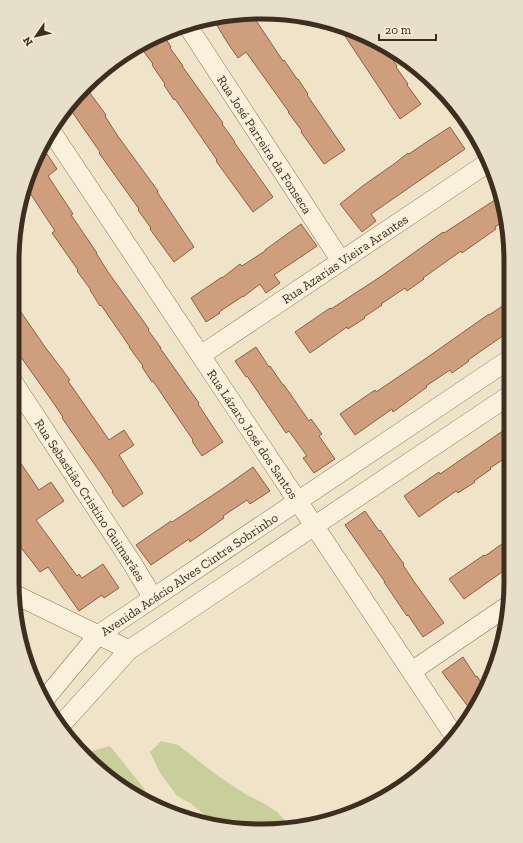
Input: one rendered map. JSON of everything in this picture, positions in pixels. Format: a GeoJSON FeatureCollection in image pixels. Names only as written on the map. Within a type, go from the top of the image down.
{"type":"FeatureCollection","features":[{"type":"Feature","properties":{"kind":"street","name":"Rua José Parreira da Fonseca"},"geometry":{"type":"LineString","coordinates":[[190,30],[341,261]]}},
{"type":"Feature","properties":{"kind":"street","name":"Rua Lázaro José dos Santos"},"geometry":{"type":"LineString","coordinates":[[55,134],[452,731]]}},
{"type":"Feature","properties":{"kind":"street","name":"Rua Azarias Vieira Arantes"},"geometry":{"type":"LineString","coordinates":[[201,355],[484,165]]}},
{"type":"Feature","properties":{"kind":"street","name":"Avenida Acácio Alves Cintra Sobrinho"},"geometry":{"type":"LineString","coordinates":[[47,696],[98,635],[504,363]]}},
{"type":"Feature","properties":{"kind":"street","name":"Rua Sebastião Cristino Guimarães"},"geometry":{"type":"LineString","coordinates":[[19,391],[128,557],[153,598]]}},
{"type":"Feature","properties":{"kind":"street"},"geometry":{"type":"LineString","coordinates":[[64,722],[129,650],[504,399]]}},
{"type":"Feature","properties":{"kind":"street"},"geometry":{"type":"LineString","coordinates":[[20,597],[129,650]]}},
{"type":"Feature","properties":{"kind":"street"},"geometry":{"type":"LineString","coordinates":[[412,671],[502,610]]}},
{"type":"Feature","properties":{"kind":"green space"},"geometry":{"type":"Polygon","coordinates":[[[161,741],[178,745],[218,776],[277,812],[287,822],[262,824],[230,822],[209,818],[190,803],[177,796],[160,773],[150,752],[161,741]]]}},
{"type":"Feature","properties":{"kind":"green space"},"geometry":{"type":"Polygon","coordinates":[[[110,746],[149,796],[114,774],[89,752],[110,746]]]}},
{"type":"Feature","properties":{"kind":"building"},"geometry":{"type":"Polygon","coordinates":[[[255,19],[283,61],[284,60],[298,79],[308,94],[307,95],[345,150],[324,164],[246,52],[238,58],[216,24],[255,19]]]}},
{"type":"Feature","properties":{"kind":"building"},"geometry":{"type":"Polygon","coordinates":[[[343,33],[383,51],[390,56],[397,66],[396,67],[408,84],[407,85],[421,104],[400,119],[343,33]]]}},
{"type":"Feature","properties":{"kind":"building"},"geometry":{"type":"Polygon","coordinates":[[[166,39],[182,66],[273,197],[253,212],[216,161],[217,160],[175,99],[174,100],[152,65],[153,64],[142,50],[166,39]]]}},
{"type":"Feature","properties":{"kind":"building"},"geometry":{"type":"Polygon","coordinates":[[[89,91],[106,115],[105,116],[117,135],[158,191],[157,192],[194,247],[174,262],[150,229],[151,228],[138,210],[139,209],[99,153],[100,152],[71,111],[89,91]]]}},
{"type":"Feature","properties":{"kind":"building"},"geometry":{"type":"Polygon","coordinates":[[[450,127],[465,149],[371,214],[376,221],[362,232],[340,204],[408,153],[409,154],[450,127]]]}},
{"type":"Feature","properties":{"kind":"building"},"geometry":{"type":"Polygon","coordinates":[[[47,154],[57,169],[48,176],[73,214],[71,215],[108,272],[199,403],[198,404],[223,442],[202,456],[192,441],[193,440],[153,381],[152,382],[142,367],[143,366],[101,305],[100,306],[91,290],[77,271],[78,270],[52,233],[55,231],[30,193],[37,169],[42,157],[47,154]]]}},
{"type":"Feature","properties":{"kind":"building"},"geometry":{"type":"Polygon","coordinates":[[[496,199],[501,223],[495,227],[496,229],[462,253],[461,251],[407,291],[405,288],[381,304],[382,305],[364,317],[365,318],[348,329],[347,327],[310,353],[295,332],[380,277],[443,232],[444,233],[496,199]]]}},
{"type":"Feature","properties":{"kind":"building"},"geometry":{"type":"Polygon","coordinates":[[[301,224],[317,246],[274,275],[280,283],[266,293],[260,284],[206,322],[191,298],[222,278],[240,264],[242,266],[265,251],[301,224]]]}},
{"type":"Feature","properties":{"kind":"building"},"geometry":{"type":"Polygon","coordinates":[[[504,305],[504,335],[452,373],[450,370],[426,386],[427,387],[393,412],[392,409],[355,435],[340,414],[375,390],[376,392],[504,305]]]}},
{"type":"Feature","properties":{"kind":"building"},"geometry":{"type":"Polygon","coordinates":[[[19,309],[70,380],[68,381],[109,440],[124,430],[134,445],[119,455],[143,493],[123,507],[19,354],[19,309]]]}},
{"type":"Feature","properties":{"kind":"building"},"geometry":{"type":"Polygon","coordinates":[[[256,347],[309,421],[311,419],[322,434],[319,436],[335,459],[314,473],[303,458],[307,456],[289,431],[286,433],[235,361],[256,347]]]}},
{"type":"Feature","properties":{"kind":"building"},"geometry":{"type":"Polygon","coordinates":[[[504,430],[504,459],[490,468],[491,469],[474,481],[475,482],[458,493],[456,491],[419,517],[404,496],[439,472],[440,474],[504,430]]]}},
{"type":"Feature","properties":{"kind":"building"},"geometry":{"type":"Polygon","coordinates":[[[19,461],[39,490],[51,482],[64,501],[36,520],[77,576],[79,574],[82,578],[103,564],[119,588],[104,598],[102,595],[79,611],[48,567],[40,572],[19,545],[19,461]]]}},
{"type":"Feature","properties":{"kind":"building"},"geometry":{"type":"Polygon","coordinates":[[[253,467],[270,491],[250,504],[247,500],[223,516],[224,518],[190,542],[189,539],[151,565],[136,545],[253,467]]]}},
{"type":"Feature","properties":{"kind":"building"},"geometry":{"type":"Polygon","coordinates":[[[365,511],[404,564],[403,565],[415,583],[444,623],[423,637],[345,525],[365,511]]]}},
{"type":"Feature","properties":{"kind":"building"},"geometry":{"type":"Polygon","coordinates":[[[504,543],[504,571],[464,599],[449,579],[484,555],[485,556],[504,543]]]}},
{"type":"Feature","properties":{"kind":"building"},"geometry":{"type":"Polygon","coordinates":[[[463,657],[482,683],[469,708],[442,672],[463,657]]]}}]}
